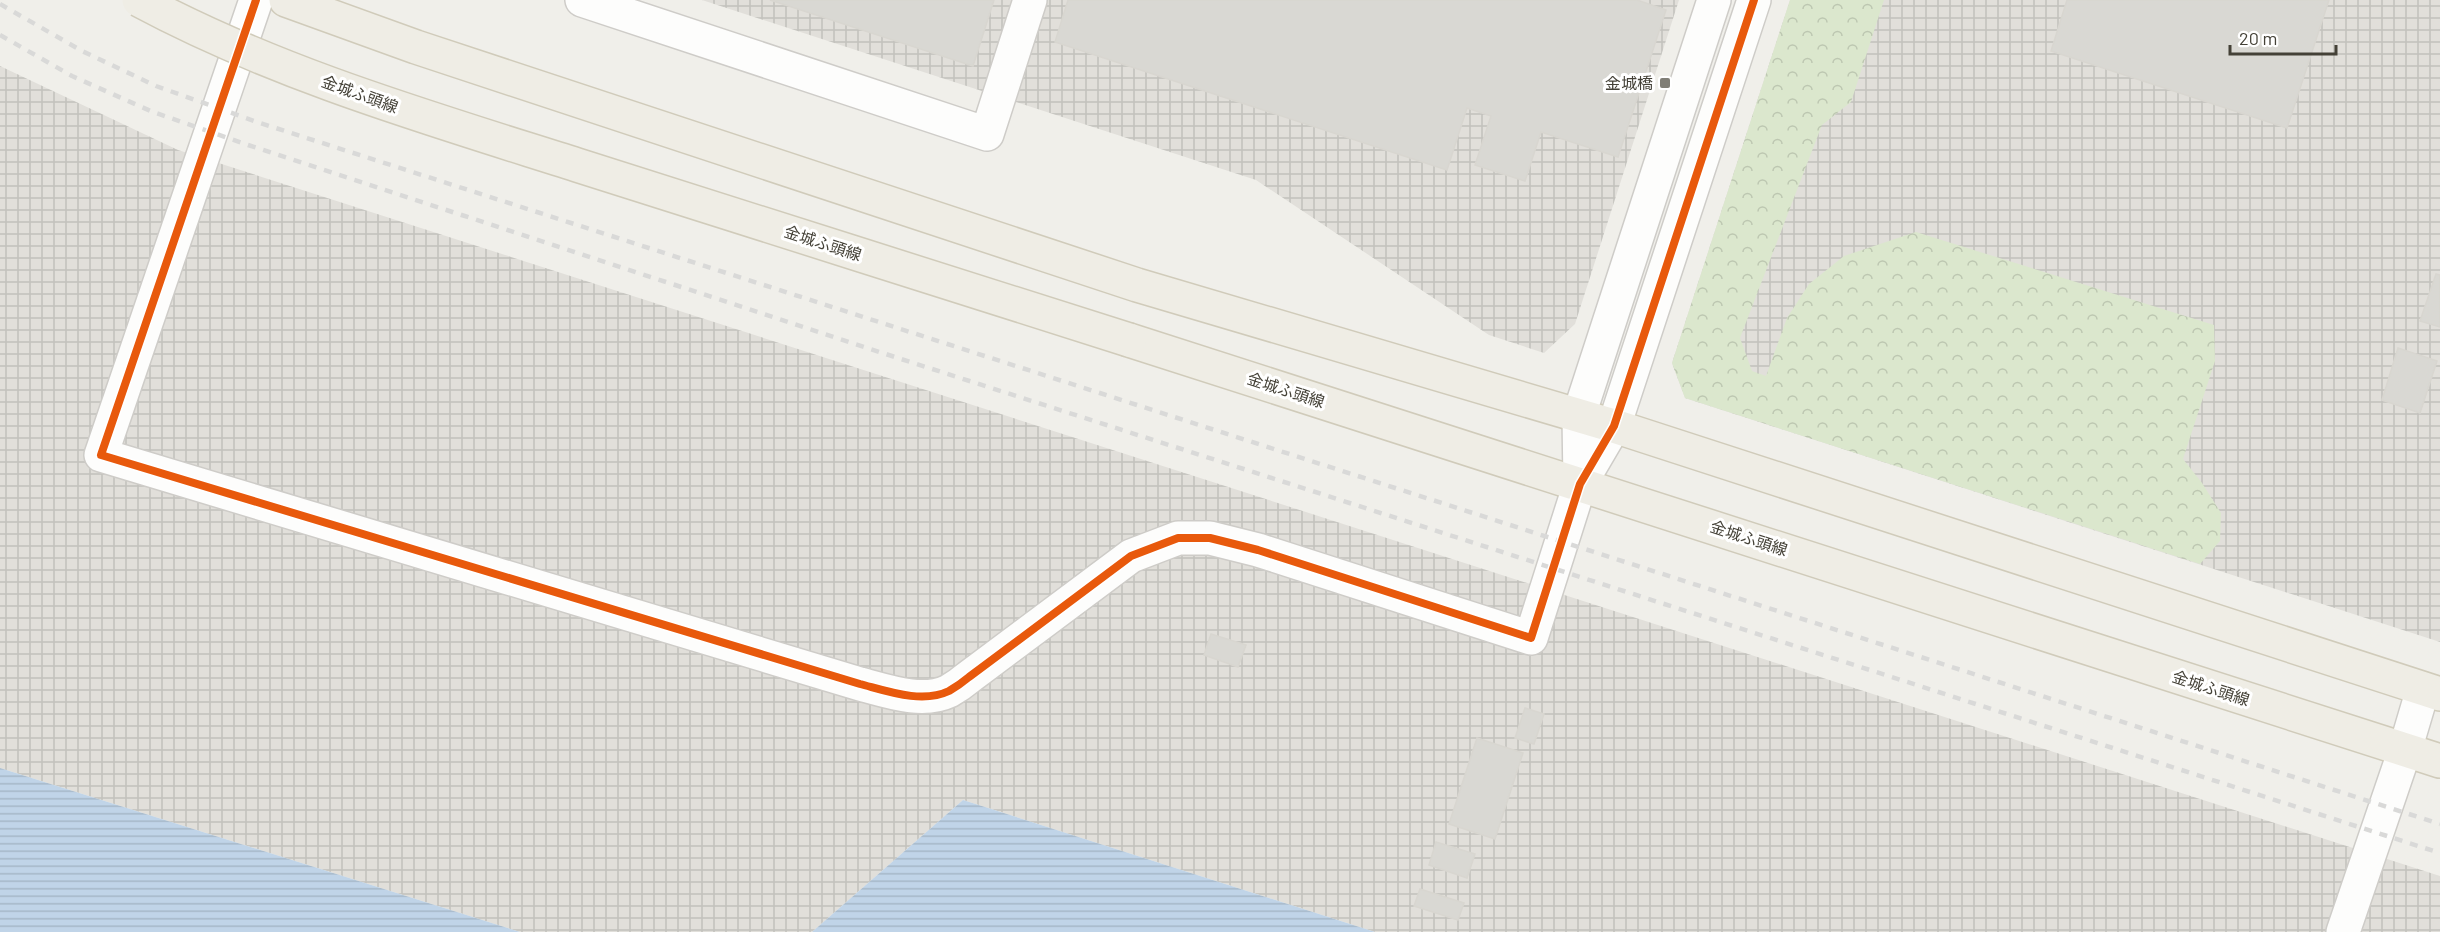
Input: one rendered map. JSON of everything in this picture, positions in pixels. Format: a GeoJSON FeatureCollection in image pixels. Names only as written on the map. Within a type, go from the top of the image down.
{"type":"FeatureCollection","features":[{"type":"Feature","properties":{"kind":"main road","name":"金城ふ頭線"},"geometry":{"type":"LineString","coordinates":[[139,0],[183,24],[255,55],[397,107],[2440,761]]}},
{"type":"Feature","properties":{"kind":"main road"},"geometry":{"type":"LineString","coordinates":[[286,0],[416,47],[1137,285],[1614,426],[2432,691]]}},
{"type":"Feature","properties":{"kind":"street"},"geometry":{"type":"LineString","coordinates":[[256,0],[101,455],[860,684],[896,694],[929,696],[948,691],[969,677],[1131,556],[1178,538],[1210,538],[1258,550],[1531,638],[1580,484],[1614,426],[1754,0]]}},
{"type":"Feature","properties":{"kind":"street"},"geometry":{"type":"LineString","coordinates":[[582,0],[987,134],[1030,0]]}},
{"type":"Feature","properties":{"kind":"street"},"geometry":{"type":"LineString","coordinates":[[1580,484],[1579,416],[1714,0]]}},
{"type":"Feature","properties":{"kind":"street"},"geometry":{"type":"LineString","coordinates":[[2343,932],[2405,750],[2432,691]]}},
{"type":"Feature","properties":{"kind":"shaded area"},"geometry":{"type":"Polygon","coordinates":[[[702,0],[1679,0],[1575,324],[1544,353],[1489,335],[1256,180],[702,0]]]}},
{"type":"Feature","properties":{"kind":"shaded area"},"geometry":{"type":"Polygon","coordinates":[[[1790,0],[2440,0],[2440,642],[1685,398],[1672,363],[1790,0]]]}},
{"type":"Feature","properties":{"kind":"shaded area"},"geometry":{"type":"Polygon","coordinates":[[[0,66],[178,150],[2440,876],[2440,932],[1375,932],[963,800],[812,932],[520,932],[0,768],[0,66]]]}},
{"type":"Feature","properties":{"kind":"green space"},"geometry":{"type":"Polygon","coordinates":[[[1790,0],[1884,0],[1851,102],[1822,125],[1740,338],[1752,371],[1766,376],[1787,318],[1809,284],[1844,256],[1916,232],[2214,325],[2215,361],[2183,459],[2221,513],[2220,541],[2200,564],[1685,398],[1672,363],[1790,0]]]}},
{"type":"Feature","properties":{"kind":"water"},"geometry":{"type":"Polygon","coordinates":[[[0,768],[520,932],[0,932],[0,768]]]}},
{"type":"Feature","properties":{"kind":"water"},"geometry":{"type":"Polygon","coordinates":[[[963,800],[1375,932],[812,932],[963,800]]]}},
{"type":"Feature","properties":{"kind":"building"},"geometry":{"type":"Polygon","coordinates":[[[770,0],[994,0],[973,66],[770,0]]]}},
{"type":"Feature","properties":{"kind":"building"},"geometry":{"type":"Polygon","coordinates":[[[1068,0],[1637,0],[1666,10],[1618,157],[1541,132],[1525,181],[1475,165],[1491,116],[1467,108],[1447,170],[1055,42],[1068,0]]]}},
{"type":"Feature","properties":{"kind":"building"},"geometry":{"type":"Polygon","coordinates":[[[2067,0],[2329,0],[2287,128],[2051,51],[2067,0]]]}},
{"type":"Feature","properties":{"kind":"building"},"geometry":{"type":"Polygon","coordinates":[[[2436,274],[2440,275],[2440,327],[2420,321],[2436,274]]]}},
{"type":"Feature","properties":{"kind":"building"},"geometry":{"type":"Polygon","coordinates":[[[2398,348],[2437,361],[2420,413],[2382,400],[2398,348]]]}},
{"type":"Feature","properties":{"kind":"building"},"geometry":{"type":"Polygon","coordinates":[[[1211,634],[1246,645],[1238,667],[1204,655],[1211,634]]]}},
{"type":"Feature","properties":{"kind":"building"},"geometry":{"type":"Polygon","coordinates":[[[1525,708],[1544,714],[1534,744],[1515,738],[1525,708]]]}},
{"type":"Feature","properties":{"kind":"building"},"geometry":{"type":"Polygon","coordinates":[[[1477,738],[1523,753],[1495,839],[1449,824],[1477,738]]]}},
{"type":"Feature","properties":{"kind":"building"},"geometry":{"type":"Polygon","coordinates":[[[1436,842],[1475,854],[1467,878],[1429,865],[1436,842]]]}},
{"type":"Feature","properties":{"kind":"building"},"geometry":{"type":"Polygon","coordinates":[[[1420,889],[1464,903],[1458,920],[1414,906],[1420,889]]]}},
{"type":"Feature","properties":{"kind":"railway"},"geometry":{"type":"LineString","coordinates":[[0,4],[82,51],[156,86],[257,122],[2440,824]]}},
{"type":"Feature","properties":{"kind":"railway"},"geometry":{"type":"LineString","coordinates":[[0,35],[72,76],[153,112],[248,145],[901,359],[2440,853]]}},
{"type":"Feature","properties":{"kind":"cycle path"},"geometry":{"type":"LineString","coordinates":[[256,0],[101,455],[860,684],[893,693],[916,696],[939,695],[949,691],[1131,556],[1178,538],[1210,538],[1258,550],[1531,638],[1580,484],[1614,426],[1754,0]]}},
{"type":"Feature","properties":{"kind":"place","name":"金城橋"},"geometry":{"type":"Point","coordinates":[1665,83]}}]}
